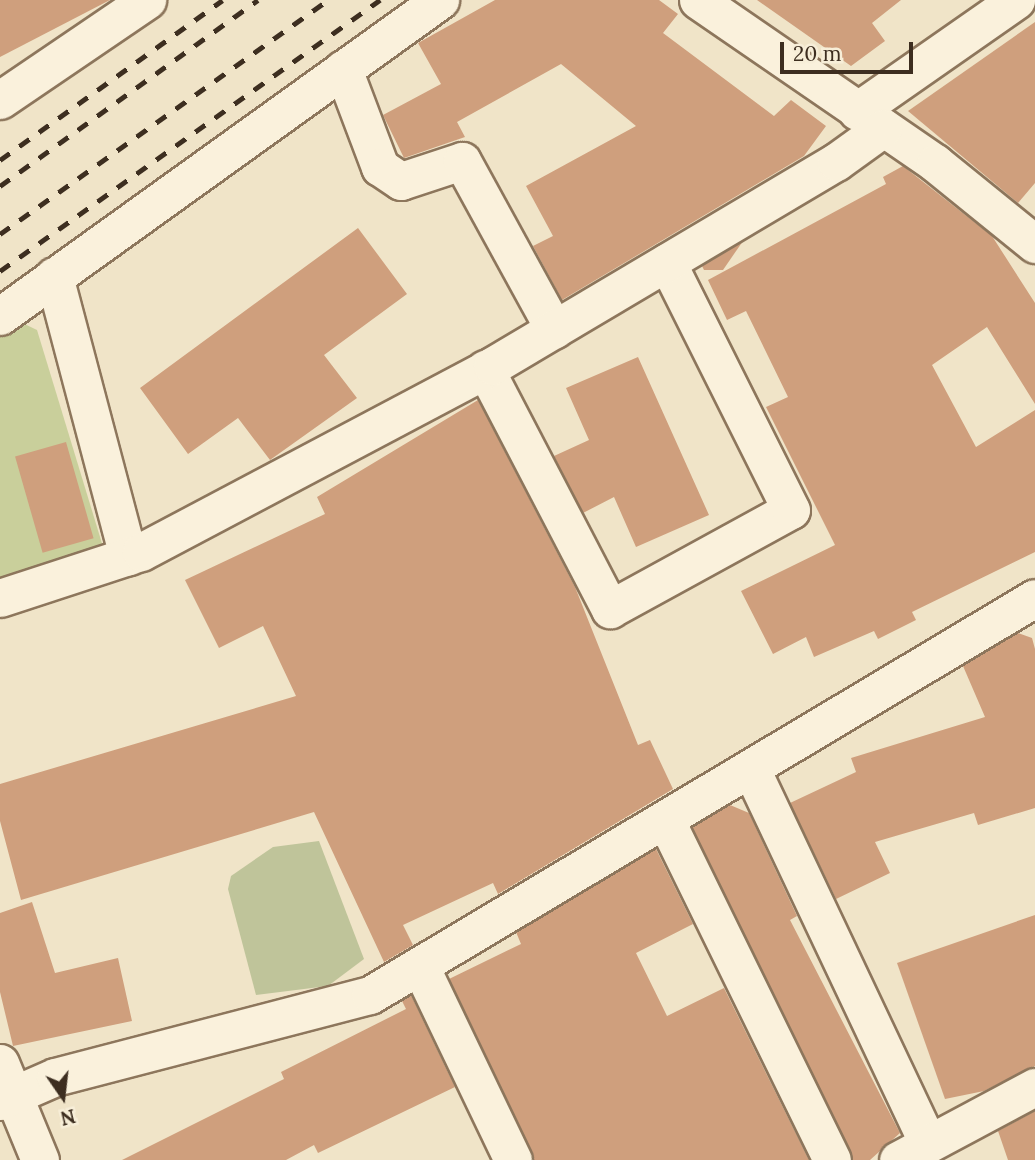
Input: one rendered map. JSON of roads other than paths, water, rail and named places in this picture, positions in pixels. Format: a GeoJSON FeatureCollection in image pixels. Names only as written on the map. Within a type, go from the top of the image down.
{"type":"FeatureCollection","features":[{"type":"Feature","properties":{"kind":"street"},"geometry":{"type":"LineString","coordinates":[[0,100],[147,0]]}},
{"type":"Feature","properties":{"kind":"street"},"geometry":{"type":"LineString","coordinates":[[0,316],[440,0]]}},
{"type":"Feature","properties":{"kind":"street"},"geometry":{"type":"LineString","coordinates":[[698,0],[870,119],[1035,244]]}},
{"type":"Feature","properties":{"kind":"street"},"geometry":{"type":"LineString","coordinates":[[0,598],[128,556],[485,369],[554,329],[667,262],[870,119],[1016,0]]}},
{"type":"Feature","properties":{"kind":"street"},"geometry":{"type":"LineString","coordinates":[[343,69],[380,167],[401,181],[462,161],[554,329]]}},
{"type":"Feature","properties":{"kind":"street"},"geometry":{"type":"LineString","coordinates":[[485,369],[610,608],[792,510],[667,262]]}},
{"type":"Feature","properties":{"kind":"street"},"geometry":{"type":"LineString","coordinates":[[54,276],[128,556]]}},
{"type":"Feature","properties":{"kind":"street"},"geometry":{"type":"LineString","coordinates":[[40,1160],[4,1086],[55,1077],[370,995],[752,771],[1035,598]]}},
{"type":"Feature","properties":{"kind":"street"},"geometry":{"type":"LineString","coordinates":[[752,771],[913,1151],[1035,1087]]}},
{"type":"Feature","properties":{"kind":"street"},"geometry":{"type":"LineString","coordinates":[[666,821],[832,1160]]}},
{"type":"Feature","properties":{"kind":"street"},"geometry":{"type":"LineString","coordinates":[[420,966],[513,1160]]}},
{"type":"Feature","properties":{"kind":"railway"},"geometry":{"type":"LineString","coordinates":[[0,160],[223,0]]}},
{"type":"Feature","properties":{"kind":"railway"},"geometry":{"type":"LineString","coordinates":[[0,186],[258,0]]}},
{"type":"Feature","properties":{"kind":"railway"},"geometry":{"type":"LineString","coordinates":[[0,234],[328,0]]}},
{"type":"Feature","properties":{"kind":"railway"},"geometry":{"type":"LineString","coordinates":[[0,271],[380,0]]}}]}
